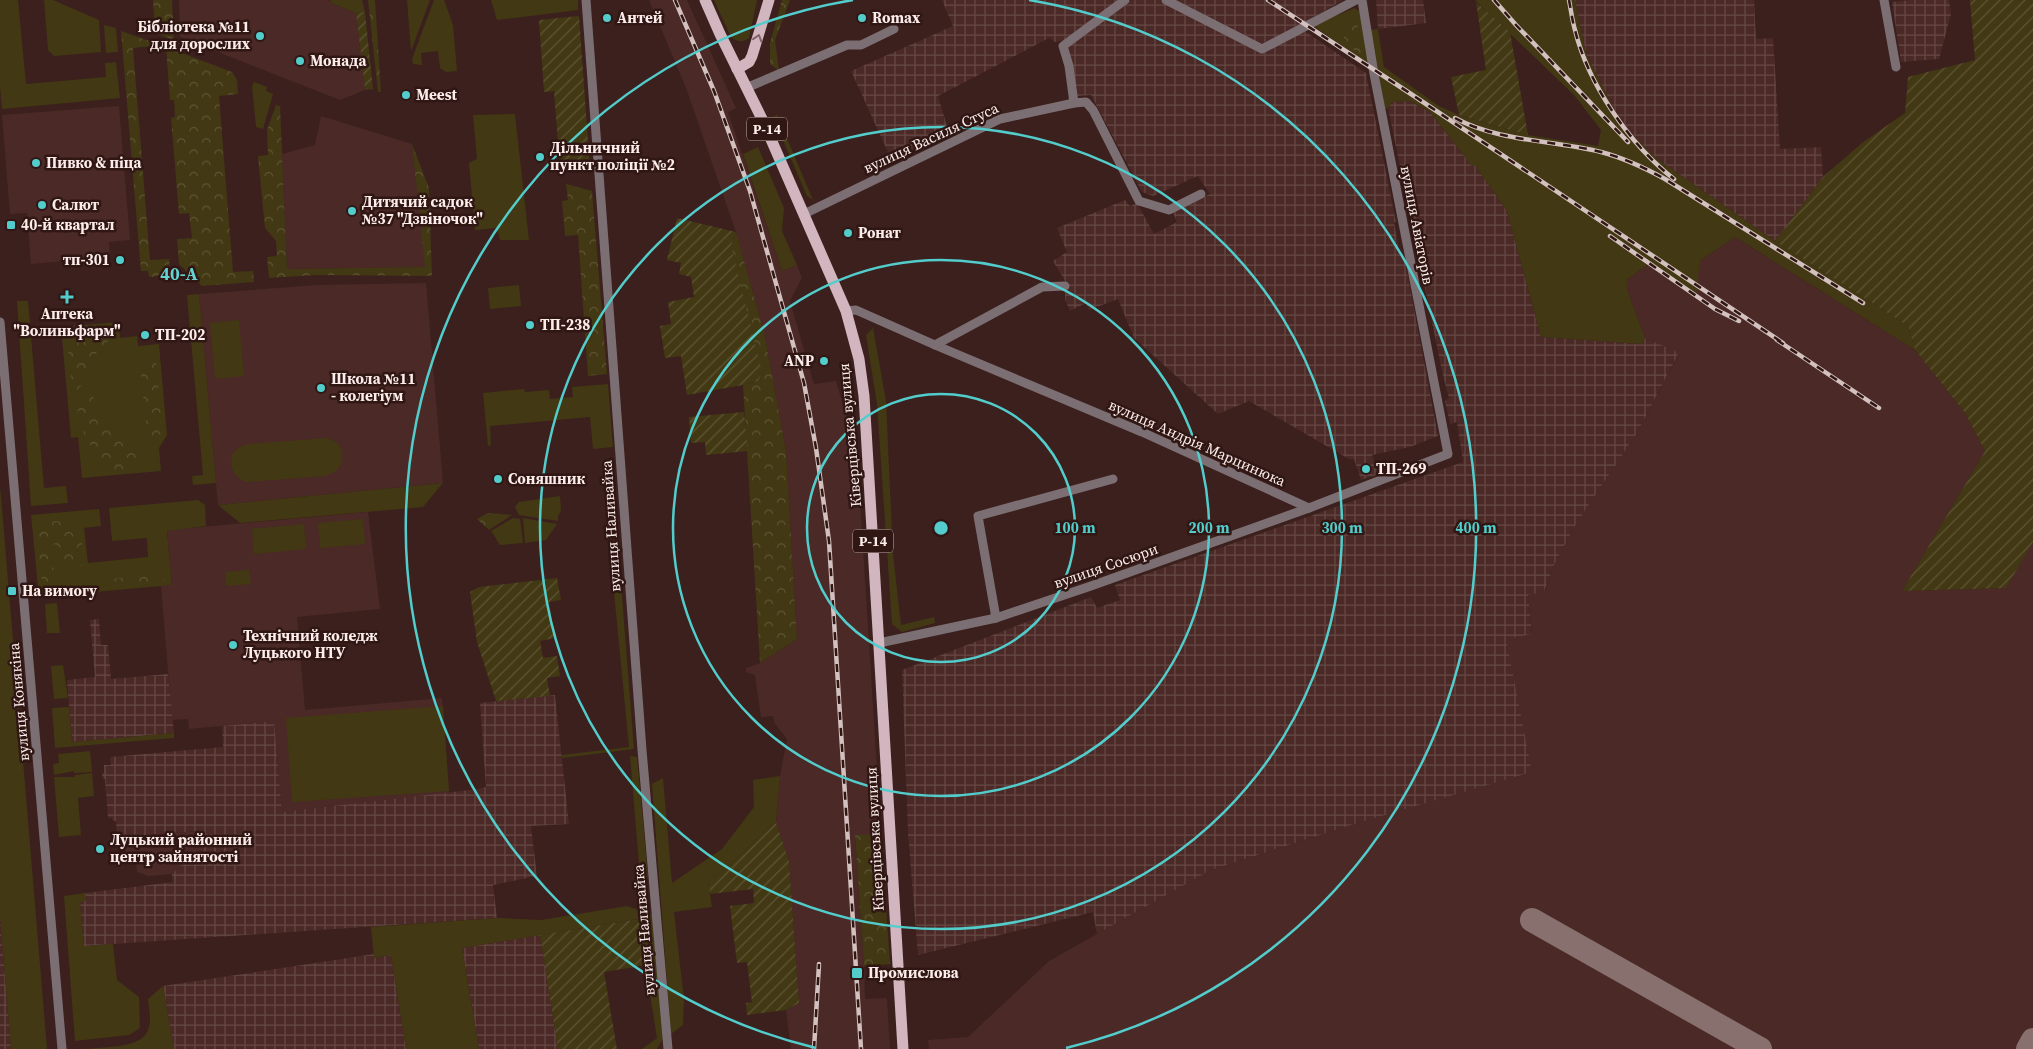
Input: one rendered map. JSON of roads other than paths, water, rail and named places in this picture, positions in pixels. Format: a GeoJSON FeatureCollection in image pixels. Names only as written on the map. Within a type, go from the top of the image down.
{"type":"FeatureCollection","features":[{"type":"Feature","properties":{"kind":"main road","name":"Ківерцівська вулиця"},"geometry":{"type":"LineString","coordinates":[[705,0],[804,214],[846,311],[859,359],[864,396],[880,643],[903,1049]]}},
{"type":"Feature","properties":{"kind":"main road"},"geometry":{"type":"LineString","coordinates":[[737,69],[748,62],[752,56],[769,0]]}},
{"type":"Feature","properties":{"kind":"street","name":"вулиця Наливайка"},"geometry":{"type":"LineString","coordinates":[[586,0],[640,722],[668,1049]]}},
{"type":"Feature","properties":{"kind":"street"},"geometry":{"type":"LineString","coordinates":[[1125,0],[1063,46],[1069,66],[1074,103],[1086,102],[1093,110],[1139,201],[1169,210],[1201,194]]}},
{"type":"Feature","properties":{"kind":"street"},"geometry":{"type":"LineString","coordinates":[[1166,0],[1262,49],[1356,0]]}},
{"type":"Feature","properties":{"kind":"street","name":"вулиця Авіаторів"},"geometry":{"type":"LineString","coordinates":[[1309,508],[1448,454],[1374,74],[1362,0]]}},
{"type":"Feature","properties":{"kind":"street"},"geometry":{"type":"LineString","coordinates":[[1884,0],[1896,67]]}},
{"type":"Feature","properties":{"kind":"street"},"geometry":{"type":"LineString","coordinates":[[746,88],[848,45],[861,45],[894,29]]}},
{"type":"Feature","properties":{"kind":"street","name":"вулиця Василя Стуса"},"geometry":{"type":"LineString","coordinates":[[804,214],[1000,119],[1074,103]]}},
{"type":"Feature","properties":{"kind":"street"},"geometry":{"type":"LineString","coordinates":[[935,345],[1042,287],[1065,286]]}},
{"type":"Feature","properties":{"kind":"street","name":"вулиця Андрія Марцинюка"},"geometry":{"type":"LineString","coordinates":[[846,311],[856,310],[1142,432],[1309,508]]}},
{"type":"Feature","properties":{"kind":"street","name":"вулиця Конякіна"},"geometry":{"type":"LineString","coordinates":[[0,322],[62,1049]]}},
{"type":"Feature","properties":{"kind":"street"},"geometry":{"type":"LineString","coordinates":[[0,424],[10,424]]}},
{"type":"Feature","properties":{"kind":"street"},"geometry":{"type":"LineString","coordinates":[[996,618],[978,516],[1113,479]]}},
{"type":"Feature","properties":{"kind":"street","name":"вулиця Сосюри"},"geometry":{"type":"LineString","coordinates":[[880,643],[996,618],[1309,508]]}},
{"type":"Feature","properties":{"kind":"railway"},"geometry":{"type":"LineString","coordinates":[[675,0],[714,91],[750,191],[804,383],[816,448],[829,541],[861,1049]]}},
{"type":"Feature","properties":{"kind":"railway"},"geometry":{"type":"LineString","coordinates":[[1268,0],[1783,343]]}},
{"type":"Feature","properties":{"kind":"railway"},"geometry":{"type":"LineString","coordinates":[[1494,0],[1628,142]]}},
{"type":"Feature","properties":{"kind":"railway"},"geometry":{"type":"LineString","coordinates":[[1569,0],[1581,51],[1600,92],[1642,149],[1674,179]]}},
{"type":"Feature","properties":{"kind":"railway"},"geometry":{"type":"LineString","coordinates":[[1455,118],[1490,132],[1601,152],[1642,167],[1665,179],[1863,303]]}},
{"type":"Feature","properties":{"kind":"railway"},"geometry":{"type":"LineString","coordinates":[[1610,236],[1715,309],[1739,321]]}},
{"type":"Feature","properties":{"kind":"railway"},"geometry":{"type":"LineString","coordinates":[[1777,340],[1879,408]]}},
{"type":"Feature","properties":{"kind":"railway"},"geometry":{"type":"LineString","coordinates":[[814,1049],[819,964]]}},
{"type":"Feature","properties":{"kind":"place","name":"Антей"},"geometry":{"type":"Point","coordinates":[607,18]}},
{"type":"Feature","properties":{"kind":"place","name":"Romax"},"geometry":{"type":"Point","coordinates":[862,18]}},
{"type":"Feature","properties":{"kind":"place","name":"Бібліотека №11 для дорослих"},"geometry":{"type":"Point","coordinates":[260,36]}},
{"type":"Feature","properties":{"kind":"place","name":"Монада"},"geometry":{"type":"Point","coordinates":[300,61]}},
{"type":"Feature","properties":{"kind":"place","name":"Meest"},"geometry":{"type":"Point","coordinates":[406,95]}},
{"type":"Feature","properties":{"kind":"place","name":"Дільничний пункт поліції №2"},"geometry":{"type":"Point","coordinates":[540,157]}},
{"type":"Feature","properties":{"kind":"place","name":"Пивко & піца"},"geometry":{"type":"Point","coordinates":[36,163]}},
{"type":"Feature","properties":{"kind":"place","name":"Салют"},"geometry":{"type":"Point","coordinates":[42,205]}},
{"type":"Feature","properties":{"kind":"place","name":"Дитячий садок №37 \"Дзвіночок\""},"geometry":{"type":"Point","coordinates":[352,211]}},
{"type":"Feature","properties":{"kind":"place","name":"40-й квартал"},"geometry":{"type":"Point","coordinates":[11,225]}},
{"type":"Feature","properties":{"kind":"place","name":"Ронат"},"geometry":{"type":"Point","coordinates":[848,233]}},
{"type":"Feature","properties":{"kind":"place","name":"тп-301"},"geometry":{"type":"Point","coordinates":[120,260]}},
{"type":"Feature","properties":{"kind":"place","name":"Аптека \"Волиньфарм\""},"geometry":{"type":"Point","coordinates":[67,297]}},
{"type":"Feature","properties":{"kind":"place","name":"ТП-238"},"geometry":{"type":"Point","coordinates":[530,325]}},
{"type":"Feature","properties":{"kind":"place","name":"ТП-202"},"geometry":{"type":"Point","coordinates":[145,335]}},
{"type":"Feature","properties":{"kind":"place","name":"ANP"},"geometry":{"type":"Point","coordinates":[824,361]}},
{"type":"Feature","properties":{"kind":"place","name":"Школа №11 - колегіум"},"geometry":{"type":"Point","coordinates":[321,388]}},
{"type":"Feature","properties":{"kind":"place","name":"ТП-269"},"geometry":{"type":"Point","coordinates":[1366,469]}},
{"type":"Feature","properties":{"kind":"place","name":"Соняшник"},"geometry":{"type":"Point","coordinates":[498,479]}},
{"type":"Feature","properties":{"kind":"place","name":"На вимогу"},"geometry":{"type":"Point","coordinates":[12,591]}},
{"type":"Feature","properties":{"kind":"place","name":"Технічний коледж Луцького НТУ"},"geometry":{"type":"Point","coordinates":[233,645]}},
{"type":"Feature","properties":{"kind":"place","name":"Луцький районний центр зайнятості"},"geometry":{"type":"Point","coordinates":[100,849]}},
{"type":"Feature","properties":{"kind":"place","name":"Промислова"},"geometry":{"type":"Point","coordinates":[857,973]}},
{"type":"Feature","properties":{"kind":"district","name":"40-А"},"geometry":{"type":"Point","coordinates":[179,274]}}]}
